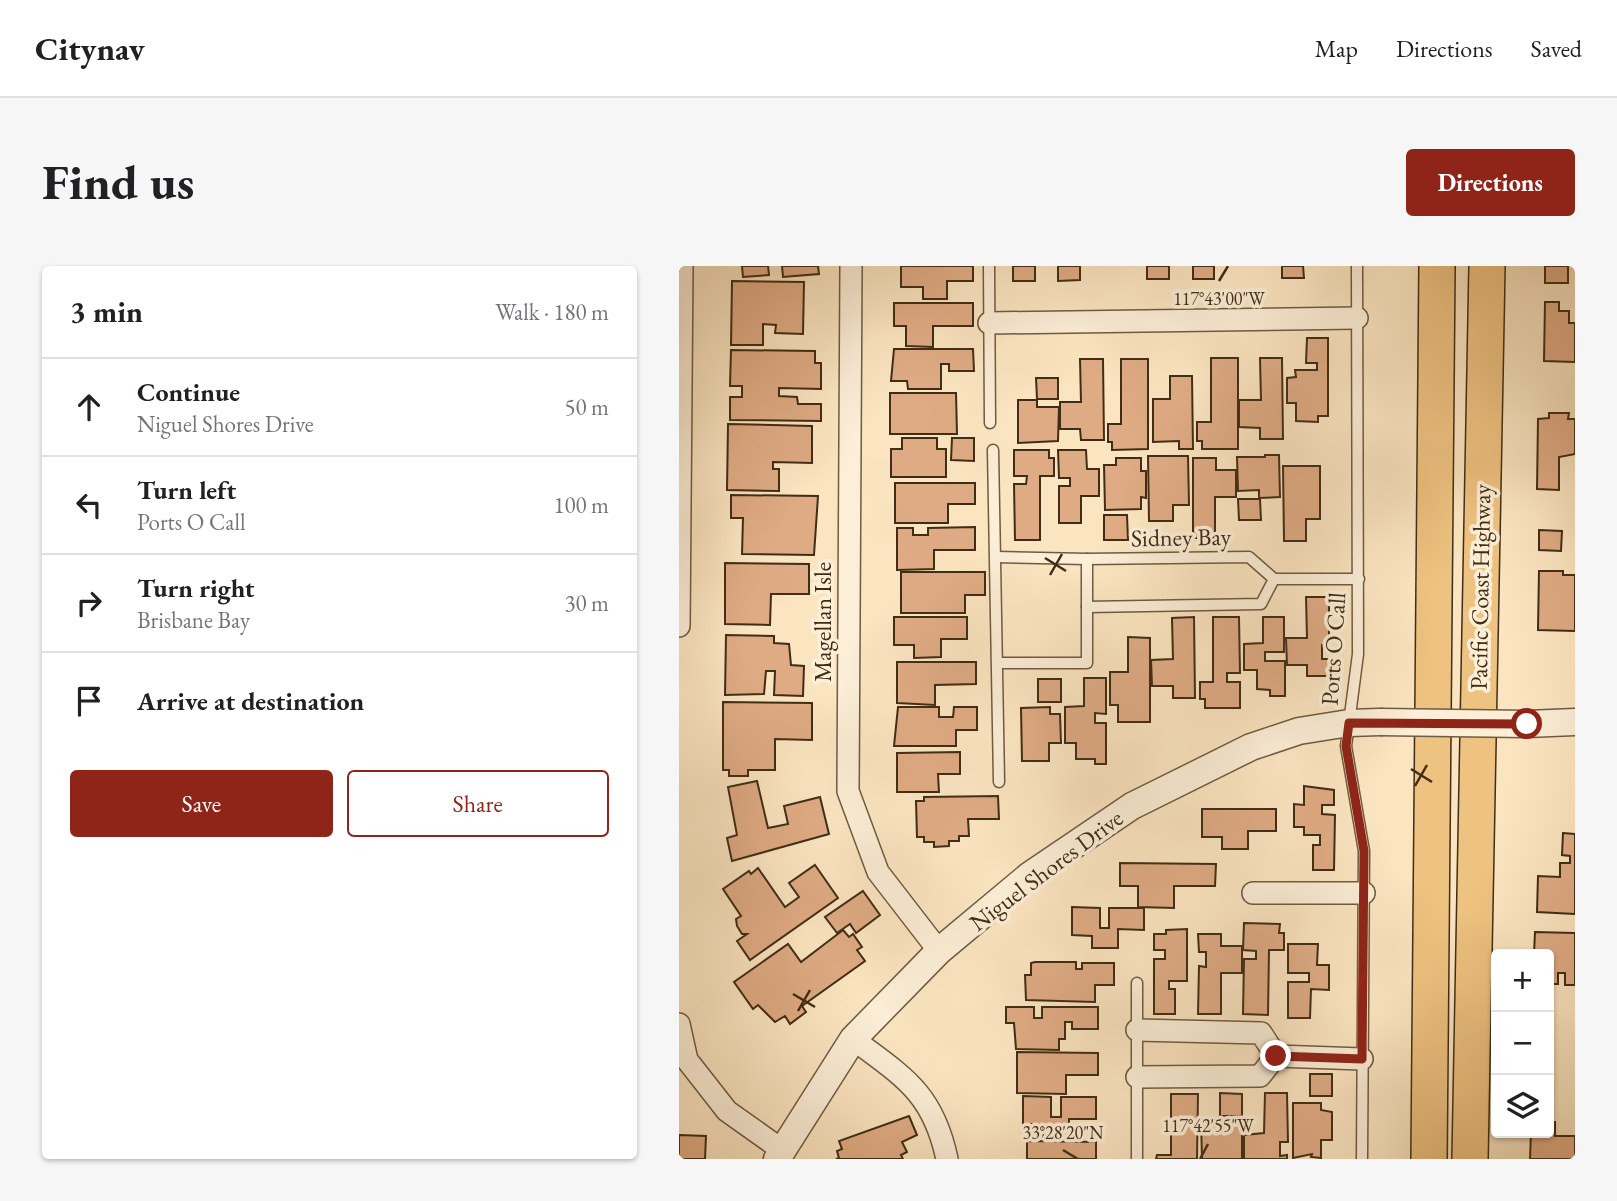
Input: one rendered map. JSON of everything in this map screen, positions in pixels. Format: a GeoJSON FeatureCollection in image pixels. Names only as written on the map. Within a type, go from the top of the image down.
{"type":"FeatureCollection","features":[{"type":"Feature","properties":{"kind":"highway","name":"Pacific Coast Highway"},"geometry":{"type":"LineString","coordinates":[[1429,1159],[1437,266]]}},
{"type":"Feature","properties":{"kind":"highway","name":"Pacific Coast Highway"},"geometry":{"type":"LineString","coordinates":[[1469,1159],[1487,266]]}},
{"type":"Feature","properties":{"kind":"street"},"geometry":{"type":"LineString","coordinates":[[679,625],[682,266]]}},
{"type":"Feature","properties":{"kind":"street","name":"Magellan Isle"},"geometry":{"type":"LineString","coordinates":[[851,266],[848,791],[878,872],[939,951]]}},
{"type":"Feature","properties":{"kind":"street"},"geometry":{"type":"LineString","coordinates":[[989,323],[1357,318]]}},
{"type":"Feature","properties":{"kind":"street","name":"Niguel Shores Drive"},"geometry":{"type":"LineString","coordinates":[[779,1154],[853,1039],[939,951],[1030,875],[1132,806],[1251,747],[1299,731],[1349,723],[1575,722]]}},
{"type":"Feature","properties":{"kind":"street"},"geometry":{"type":"LineString","coordinates":[[1253,893],[1364,893]]}},
{"type":"Feature","properties":{"kind":"street"},"geometry":{"type":"LineString","coordinates":[[679,1024],[687,1060],[727,1111],[779,1154]]}},
{"type":"Feature","properties":{"kind":"street"},"geometry":{"type":"LineString","coordinates":[[1137,1030],[1261,1033],[1276,1056]]}},
{"type":"Feature","properties":{"kind":"street"},"geometry":{"type":"LineString","coordinates":[[853,1039],[909,1080],[930,1108],[943,1137],[947,1159]]}},
{"type":"Feature","properties":{"kind":"street"},"geometry":{"type":"LineString","coordinates":[[1276,1056],[1362,1059]]}},
{"type":"Feature","properties":{"kind":"street"},"geometry":{"type":"LineString","coordinates":[[1137,1077],[1260,1076],[1276,1056]]}},
{"type":"Feature","properties":{"kind":"lane"},"geometry":{"type":"LineString","coordinates":[[989,266],[990,423]]}},
{"type":"Feature","properties":{"kind":"lane","name":"Ports O Call"},"geometry":{"type":"LineString","coordinates":[[1357,266],[1358,654],[1346,746],[1364,851],[1362,1159]]}},
{"type":"Feature","properties":{"kind":"lane"},"geometry":{"type":"LineString","coordinates":[[993,450],[999,663],[999,782]]}},
{"type":"Feature","properties":{"kind":"lane","name":"Sidney Bay"},"geometry":{"type":"LineString","coordinates":[[996,557],[1249,557],[1274,579]]}},
{"type":"Feature","properties":{"kind":"lane"},"geometry":{"type":"LineString","coordinates":[[999,663],[1087,663],[1087,559]]}},
{"type":"Feature","properties":{"kind":"lane"},"geometry":{"type":"LineString","coordinates":[[1087,607],[1261,604],[1274,579],[1359,579]]}},
{"type":"Feature","properties":{"kind":"lane"},"geometry":{"type":"LineString","coordinates":[[1137,983],[1137,1159]]}},
{"type":"Feature","properties":{"kind":"building"},"geometry":{"type":"Polygon","coordinates":[[[742,266],[768,266],[769,275],[743,277],[742,266]]]}},
{"type":"Feature","properties":{"kind":"building"},"geometry":{"type":"Polygon","coordinates":[[[782,266],[818,266],[819,274],[783,277],[782,266]]]}},
{"type":"Feature","properties":{"kind":"building"},"geometry":{"type":"Polygon","coordinates":[[[901,266],[973,266],[973,281],[947,281],[947,299],[923,299],[923,287],[901,287],[901,266]]]}},
{"type":"Feature","properties":{"kind":"building"},"geometry":{"type":"Polygon","coordinates":[[[1013,266],[1035,266],[1035,281],[1013,281],[1013,266]]]}},
{"type":"Feature","properties":{"kind":"building"},"geometry":{"type":"Polygon","coordinates":[[[1058,266],[1080,266],[1080,280],[1058,281],[1058,266]]]}},
{"type":"Feature","properties":{"kind":"building"},"geometry":{"type":"Polygon","coordinates":[[[1147,266],[1169,266],[1169,279],[1147,279],[1147,266]]]}},
{"type":"Feature","properties":{"kind":"building"},"geometry":{"type":"Polygon","coordinates":[[[1193,266],[1214,266],[1214,279],[1193,279],[1193,266]]]}},
{"type":"Feature","properties":{"kind":"building"},"geometry":{"type":"Polygon","coordinates":[[[1282,266],[1303,266],[1304,278],[1282,278],[1282,266]]]}},
{"type":"Feature","properties":{"kind":"building"},"geometry":{"type":"Polygon","coordinates":[[[1545,266],[1568,266],[1568,283],[1545,283],[1545,266]]]}},
{"type":"Feature","properties":{"kind":"building"},"geometry":{"type":"Polygon","coordinates":[[[732,281],[804,282],[803,334],[775,333],[776,325],[763,324],[763,345],[731,345],[732,281]]]}},
{"type":"Feature","properties":{"kind":"building"},"geometry":{"type":"Polygon","coordinates":[[[1545,302],[1559,302],[1559,311],[1569,311],[1569,323],[1575,323],[1575,362],[1544,361],[1545,302]]]}},
{"type":"Feature","properties":{"kind":"building"},"geometry":{"type":"Polygon","coordinates":[[[894,303],[973,303],[973,326],[933,326],[933,347],[906,346],[906,326],[894,326],[894,303]]]}},
{"type":"Feature","properties":{"kind":"building"},"geometry":{"type":"Polygon","coordinates":[[[1307,338],[1328,338],[1328,416],[1318,416],[1318,422],[1296,421],[1296,403],[1287,403],[1287,378],[1296,377],[1295,370],[1317,370],[1317,363],[1306,363],[1307,338]]]}},
{"type":"Feature","properties":{"kind":"building"},"geometry":{"type":"Polygon","coordinates":[[[894,349],[973,349],[974,371],[949,371],[949,364],[941,364],[941,389],[908,389],[907,381],[891,381],[894,349]]]}},
{"type":"Feature","properties":{"kind":"building"},"geometry":{"type":"Polygon","coordinates":[[[731,350],[815,351],[815,363],[821,363],[821,389],[779,388],[779,396],[797,397],[798,404],[821,404],[821,421],[730,420],[730,397],[742,397],[742,386],[730,386],[731,350]]]}},
{"type":"Feature","properties":{"kind":"building"},"geometry":{"type":"Polygon","coordinates":[[[1211,358],[1238,358],[1238,449],[1202,449],[1202,441],[1197,441],[1197,422],[1211,422],[1211,358]]]}},
{"type":"Feature","properties":{"kind":"building"},"geometry":{"type":"Polygon","coordinates":[[[1260,358],[1282,358],[1283,439],[1260,439],[1260,428],[1239,427],[1239,400],[1261,400],[1260,358]]]}},
{"type":"Feature","properties":{"kind":"building"},"geometry":{"type":"Polygon","coordinates":[[[1080,359],[1103,359],[1104,440],[1081,440],[1080,429],[1060,429],[1060,402],[1081,402],[1080,359]]]}},
{"type":"Feature","properties":{"kind":"building"},"geometry":{"type":"Polygon","coordinates":[[[1121,359],[1148,359],[1148,449],[1112,450],[1112,442],[1108,442],[1108,424],[1121,424],[1121,359]]]}},
{"type":"Feature","properties":{"kind":"building"},"geometry":{"type":"Polygon","coordinates":[[[1170,376],[1192,376],[1193,449],[1179,449],[1179,441],[1153,442],[1153,399],[1170,399],[1170,376]]]}},
{"type":"Feature","properties":{"kind":"building"},"geometry":{"type":"Polygon","coordinates":[[[1036,378],[1058,378],[1058,399],[1037,399],[1036,378]]]}},
{"type":"Feature","properties":{"kind":"building"},"geometry":{"type":"Polygon","coordinates":[[[890,393],[956,393],[957,434],[890,434],[890,393]]]}},
{"type":"Feature","properties":{"kind":"building"},"geometry":{"type":"Polygon","coordinates":[[[1018,400],[1037,400],[1037,407],[1059,407],[1058,441],[1018,443],[1018,400]]]}},
{"type":"Feature","properties":{"kind":"building"},"geometry":{"type":"Polygon","coordinates":[[[1549,413],[1569,413],[1568,419],[1575,419],[1575,454],[1559,457],[1559,490],[1537,489],[1538,419],[1549,418],[1549,413]]]}},
{"type":"Feature","properties":{"kind":"building"},"geometry":{"type":"Polygon","coordinates":[[[728,424],[812,426],[812,463],[773,462],[773,469],[779,469],[779,491],[727,490],[728,424]]]}},
{"type":"Feature","properties":{"kind":"building"},"geometry":{"type":"Polygon","coordinates":[[[902,438],[937,438],[937,449],[946,449],[946,477],[891,477],[891,449],[902,449],[902,438]]]}},
{"type":"Feature","properties":{"kind":"building"},"geometry":{"type":"Polygon","coordinates":[[[952,438],[974,438],[974,461],[951,460],[952,438]]]}},
{"type":"Feature","properties":{"kind":"building"},"geometry":{"type":"Polygon","coordinates":[[[1014,450],[1049,450],[1049,458],[1054,458],[1054,476],[1040,476],[1040,540],[1015,540],[1014,484],[1026,484],[1027,476],[1014,476],[1014,450]]]}},
{"type":"Feature","properties":{"kind":"building"},"geometry":{"type":"Polygon","coordinates":[[[1058,450],[1086,450],[1087,469],[1099,469],[1099,496],[1081,496],[1081,523],[1059,523],[1059,486],[1070,486],[1070,478],[1059,478],[1058,450]]]}},
{"type":"Feature","properties":{"kind":"building"},"geometry":{"type":"Polygon","coordinates":[[[1279,455],[1280,497],[1259,498],[1259,490],[1238,491],[1237,457],[1279,455]]]}},
{"type":"Feature","properties":{"kind":"building"},"geometry":{"type":"Polygon","coordinates":[[[1148,456],[1188,456],[1189,505],[1173,505],[1173,521],[1149,521],[1148,456]]]}},
{"type":"Feature","properties":{"kind":"building"},"geometry":{"type":"Polygon","coordinates":[[[1116,458],[1141,458],[1141,471],[1146,471],[1146,498],[1141,497],[1141,509],[1105,510],[1104,465],[1116,465],[1116,458]]]}},
{"type":"Feature","properties":{"kind":"building"},"geometry":{"type":"Polygon","coordinates":[[[1193,458],[1216,458],[1216,470],[1236,470],[1236,497],[1215,497],[1215,538],[1193,538],[1193,458]]]}},
{"type":"Feature","properties":{"kind":"building"},"geometry":{"type":"Polygon","coordinates":[[[1283,466],[1320,466],[1320,519],[1306,519],[1306,541],[1284,541],[1283,466]]]}},
{"type":"Feature","properties":{"kind":"building"},"geometry":{"type":"Polygon","coordinates":[[[895,483],[975,483],[975,504],[948,504],[948,523],[895,523],[895,483]]]}},
{"type":"Feature","properties":{"kind":"building"},"geometry":{"type":"Polygon","coordinates":[[[731,495],[818,496],[814,555],[742,554],[743,518],[731,518],[731,495]]]}},
{"type":"Feature","properties":{"kind":"building"},"geometry":{"type":"Polygon","coordinates":[[[1238,499],[1260,499],[1261,520],[1239,520],[1238,499]]]}},
{"type":"Feature","properties":{"kind":"building"},"geometry":{"type":"Polygon","coordinates":[[[1104,515],[1127,515],[1128,540],[1104,540],[1104,515]]]}},
{"type":"Feature","properties":{"kind":"building"},"geometry":{"type":"Polygon","coordinates":[[[975,527],[975,550],[934,550],[934,569],[897,570],[897,528],[913,528],[913,535],[928,535],[928,528],[975,527]]]}},
{"type":"Feature","properties":{"kind":"building"},"geometry":{"type":"Polygon","coordinates":[[[1539,530],[1562,531],[1561,551],[1539,550],[1539,530]]]}},
{"type":"Feature","properties":{"kind":"building"},"geometry":{"type":"Polygon","coordinates":[[[725,563],[809,564],[809,594],[771,594],[770,625],[725,624],[725,563]]]}},
{"type":"Feature","properties":{"kind":"building"},"geometry":{"type":"Polygon","coordinates":[[[1539,571],[1563,571],[1563,575],[1575,575],[1575,631],[1538,630],[1539,571]]]}},
{"type":"Feature","properties":{"kind":"building"},"geometry":{"type":"Polygon","coordinates":[[[901,572],[985,572],[985,595],[965,595],[965,613],[901,613],[901,572]]]}},
{"type":"Feature","properties":{"kind":"building"},"geometry":{"type":"Polygon","coordinates":[[[1306,597],[1329,597],[1329,645],[1322,645],[1322,659],[1329,659],[1330,676],[1307,676],[1307,665],[1287,665],[1286,638],[1307,638],[1306,597]]]}},
{"type":"Feature","properties":{"kind":"building"},"geometry":{"type":"Polygon","coordinates":[[[894,617],[967,617],[967,639],[941,639],[941,657],[914,658],[914,645],[894,645],[894,617]]]}},
{"type":"Feature","properties":{"kind":"building"},"geometry":{"type":"Polygon","coordinates":[[[1194,617],[1195,698],[1173,698],[1173,686],[1152,686],[1151,660],[1173,659],[1172,618],[1194,617]]]}},
{"type":"Feature","properties":{"kind":"building"},"geometry":{"type":"Polygon","coordinates":[[[1213,617],[1239,617],[1240,673],[1227,673],[1227,682],[1240,682],[1240,708],[1205,708],[1205,699],[1200,699],[1200,682],[1213,682],[1213,617]]]}},
{"type":"Feature","properties":{"kind":"building"},"geometry":{"type":"Polygon","coordinates":[[[1263,617],[1284,617],[1284,652],[1265,652],[1265,661],[1285,661],[1285,696],[1270,696],[1270,690],[1257,689],[1257,670],[1244,670],[1244,644],[1263,643],[1263,617]]]}},
{"type":"Feature","properties":{"kind":"building"},"geometry":{"type":"Polygon","coordinates":[[[726,635],[774,636],[774,643],[789,644],[791,665],[804,666],[803,696],[774,695],[775,671],[766,671],[764,694],[725,695],[726,635]]]}},
{"type":"Feature","properties":{"kind":"building"},"geometry":{"type":"Polygon","coordinates":[[[1128,637],[1150,638],[1150,722],[1118,722],[1118,705],[1110,705],[1110,672],[1128,672],[1128,637]]]}},
{"type":"Feature","properties":{"kind":"building"},"geometry":{"type":"Polygon","coordinates":[[[897,662],[976,662],[976,684],[935,685],[935,705],[897,703],[897,662]]]}},
{"type":"Feature","properties":{"kind":"building"},"geometry":{"type":"Polygon","coordinates":[[[1084,678],[1106,678],[1106,714],[1095,713],[1095,723],[1106,723],[1106,764],[1095,764],[1095,759],[1076,759],[1076,743],[1065,743],[1065,707],[1084,706],[1084,678]]]}},
{"type":"Feature","properties":{"kind":"building"},"geometry":{"type":"Polygon","coordinates":[[[1038,679],[1061,679],[1061,702],[1038,702],[1038,679]]]}},
{"type":"Feature","properties":{"kind":"building"},"geometry":{"type":"Polygon","coordinates":[[[723,702],[812,703],[812,740],[775,739],[775,770],[748,770],[748,776],[729,776],[729,770],[723,770],[723,702]]]}},
{"type":"Feature","properties":{"kind":"building"},"geometry":{"type":"Polygon","coordinates":[[[898,707],[939,707],[939,717],[953,717],[954,707],[977,707],[977,730],[956,730],[956,746],[894,746],[898,707]]]}},
{"type":"Feature","properties":{"kind":"building"},"geometry":{"type":"Polygon","coordinates":[[[1050,707],[1050,714],[1060,714],[1061,743],[1049,743],[1049,761],[1022,761],[1021,708],[1050,707]]]}},
{"type":"Feature","properties":{"kind":"building"},"geometry":{"type":"Polygon","coordinates":[[[960,752],[960,774],[938,774],[939,792],[897,792],[897,753],[960,752]]]}},
{"type":"Feature","properties":{"kind":"building"},"geometry":{"type":"Polygon","coordinates":[[[757,781],[768,828],[788,824],[784,806],[820,797],[829,834],[732,861],[727,838],[737,835],[728,787],[757,781]]]}},
{"type":"Feature","properties":{"kind":"building"},"geometry":{"type":"Polygon","coordinates":[[[1304,786],[1334,790],[1334,805],[1322,805],[1322,814],[1335,815],[1334,870],[1313,870],[1313,845],[1320,845],[1320,835],[1304,835],[1304,827],[1294,827],[1294,804],[1304,805],[1304,786]]]}},
{"type":"Feature","properties":{"kind":"building"},"geometry":{"type":"Polygon","coordinates":[[[998,796],[999,819],[968,819],[969,836],[959,836],[959,841],[949,841],[949,846],[934,847],[934,842],[924,842],[924,837],[917,837],[916,801],[924,801],[924,797],[998,796]]]}},
{"type":"Feature","properties":{"kind":"building"},"geometry":{"type":"Polygon","coordinates":[[[1202,809],[1276,809],[1276,831],[1248,831],[1248,849],[1222,849],[1222,837],[1202,837],[1202,809]]]}},
{"type":"Feature","properties":{"kind":"building"},"geometry":{"type":"Polygon","coordinates":[[[1563,833],[1575,834],[1575,914],[1537,912],[1538,876],[1560,877],[1560,863],[1570,863],[1570,856],[1562,855],[1563,833]]]}},
{"type":"Feature","properties":{"kind":"building"},"geometry":{"type":"Polygon","coordinates":[[[1120,863],[1216,864],[1215,886],[1174,886],[1174,908],[1138,907],[1138,886],[1120,886],[1120,863]]]}},
{"type":"Feature","properties":{"kind":"building"},"geometry":{"type":"Polygon","coordinates":[[[815,865],[838,898],[750,960],[737,941],[747,934],[742,934],[737,926],[736,919],[741,916],[723,889],[758,868],[785,907],[799,897],[789,883],[815,865]]]}},
{"type":"Feature","properties":{"kind":"building"},"geometry":{"type":"Polygon","coordinates":[[[863,891],[880,915],[856,933],[850,924],[837,933],[825,917],[863,891]]]}},
{"type":"Feature","properties":{"kind":"building"},"geometry":{"type":"Polygon","coordinates":[[[1072,907],[1100,908],[1100,928],[1109,928],[1109,908],[1144,908],[1144,930],[1118,929],[1118,948],[1092,948],[1092,936],[1072,935],[1072,907]]]}},
{"type":"Feature","properties":{"kind":"building"},"geometry":{"type":"Polygon","coordinates":[[[1244,923],[1280,924],[1279,933],[1284,933],[1284,950],[1269,950],[1268,1015],[1243,1014],[1244,959],[1256,959],[1256,951],[1243,950],[1244,923]]]}},
{"type":"Feature","properties":{"kind":"building"},"geometry":{"type":"Polygon","coordinates":[[[1187,929],[1187,981],[1169,981],[1169,989],[1175,989],[1175,1014],[1154,1014],[1154,959],[1165,959],[1165,950],[1154,950],[1154,934],[1166,934],[1166,930],[1187,929]]]}},
{"type":"Feature","properties":{"kind":"building"},"geometry":{"type":"Polygon","coordinates":[[[843,930],[849,937],[853,934],[862,947],[857,950],[865,961],[802,1006],[806,1012],[790,1024],[785,1016],[775,1022],[758,1005],[753,1009],[734,982],[788,944],[801,962],[843,930]]]}},
{"type":"Feature","properties":{"kind":"building"},"geometry":{"type":"Polygon","coordinates":[[[1535,932],[1575,933],[1575,985],[1565,985],[1565,973],[1558,973],[1558,984],[1554,984],[1554,949],[1534,949],[1535,932]]]}},
{"type":"Feature","properties":{"kind":"building"},"geometry":{"type":"Polygon","coordinates":[[[1198,934],[1221,934],[1221,946],[1242,946],[1242,973],[1221,973],[1221,1014],[1198,1014],[1199,966],[1206,967],[1206,952],[1199,952],[1198,934]]]}},
{"type":"Feature","properties":{"kind":"building"},"geometry":{"type":"Polygon","coordinates":[[[1288,944],[1318,944],[1317,965],[1329,965],[1329,990],[1311,989],[1310,1018],[1288,1018],[1288,982],[1309,982],[1309,973],[1288,973],[1288,944]]]}},
{"type":"Feature","properties":{"kind":"building"},"geometry":{"type":"Polygon","coordinates":[[[1076,962],[1076,969],[1082,969],[1082,963],[1114,963],[1114,985],[1095,985],[1095,1002],[1026,1000],[1025,975],[1031,975],[1031,963],[1076,962]]]}},
{"type":"Feature","properties":{"kind":"building"},"geometry":{"type":"Polygon","coordinates":[[[1006,1007],[1034,1007],[1034,1018],[1042,1018],[1042,1007],[1098,1007],[1098,1029],[1072,1029],[1072,1022],[1065,1022],[1065,1039],[1059,1039],[1059,1050],[1016,1049],[1014,1023],[1006,1023],[1006,1007]]]}},
{"type":"Feature","properties":{"kind":"building"},"geometry":{"type":"Polygon","coordinates":[[[1017,1052],[1098,1053],[1098,1075],[1066,1075],[1066,1094],[1017,1093],[1017,1052]]]}},
{"type":"Feature","properties":{"kind":"building"},"geometry":{"type":"Polygon","coordinates":[[[1310,1074],[1332,1074],[1332,1096],[1310,1096],[1310,1074]]]}},
{"type":"Feature","properties":{"kind":"building"},"geometry":{"type":"Polygon","coordinates":[[[1220,1093],[1242,1094],[1242,1116],[1220,1116],[1220,1093]]]}},
{"type":"Feature","properties":{"kind":"building"},"geometry":{"type":"Polygon","coordinates":[[[1265,1093],[1287,1093],[1288,1142],[1280,1142],[1280,1156],[1287,1155],[1287,1159],[1244,1159],[1244,1135],[1264,1133],[1265,1093]]]}},
{"type":"Feature","properties":{"kind":"building"},"geometry":{"type":"Polygon","coordinates":[[[1171,1094],[1198,1094],[1197,1159],[1156,1159],[1157,1155],[1171,1155],[1171,1094]]]}},
{"type":"Feature","properties":{"kind":"building"},"geometry":{"type":"Polygon","coordinates":[[[1023,1096],[1051,1097],[1051,1117],[1061,1117],[1061,1097],[1096,1097],[1096,1119],[1069,1119],[1069,1138],[1043,1137],[1043,1124],[1023,1124],[1023,1096]]]}},
{"type":"Feature","properties":{"kind":"building"},"geometry":{"type":"Polygon","coordinates":[[[1293,1103],[1321,1103],[1321,1110],[1332,1112],[1332,1140],[1321,1140],[1321,1158],[1311,1157],[1312,1154],[1293,1158],[1293,1103]]]}},
{"type":"Feature","properties":{"kind":"building"},"geometry":{"type":"Polygon","coordinates":[[[909,1116],[917,1135],[902,1142],[907,1152],[901,1155],[903,1159],[836,1159],[839,1158],[837,1151],[842,1149],[839,1141],[909,1116]]]}},
{"type":"Feature","properties":{"kind":"building"},"geometry":{"type":"Polygon","coordinates":[[[1229,1119],[1242,1119],[1242,1159],[1202,1159],[1201,1121],[1221,1121],[1221,1129],[1229,1129],[1229,1119]]]}},
{"type":"Feature","properties":{"kind":"building"},"geometry":{"type":"Polygon","coordinates":[[[1554,1122],[1555,1136],[1575,1136],[1575,1159],[1530,1159],[1531,1138],[1554,1138],[1554,1122]]]}},
{"type":"Feature","properties":{"kind":"building"},"geometry":{"type":"Polygon","coordinates":[[[679,1135],[706,1136],[705,1159],[679,1159],[679,1135]]]}},
{"type":"Feature","properties":{"kind":"building"},"geometry":{"type":"Polygon","coordinates":[[[1027,1141],[1096,1142],[1096,1159],[1027,1159],[1027,1141]]]}},
{"type":"Feature","properties":{"kind":"route"},"geometry":{"type":"LineString","coordinates":[[1276,1056],[1362,1059],[1364,851],[1346,746],[1349,723],[1527,724]]}}]}
